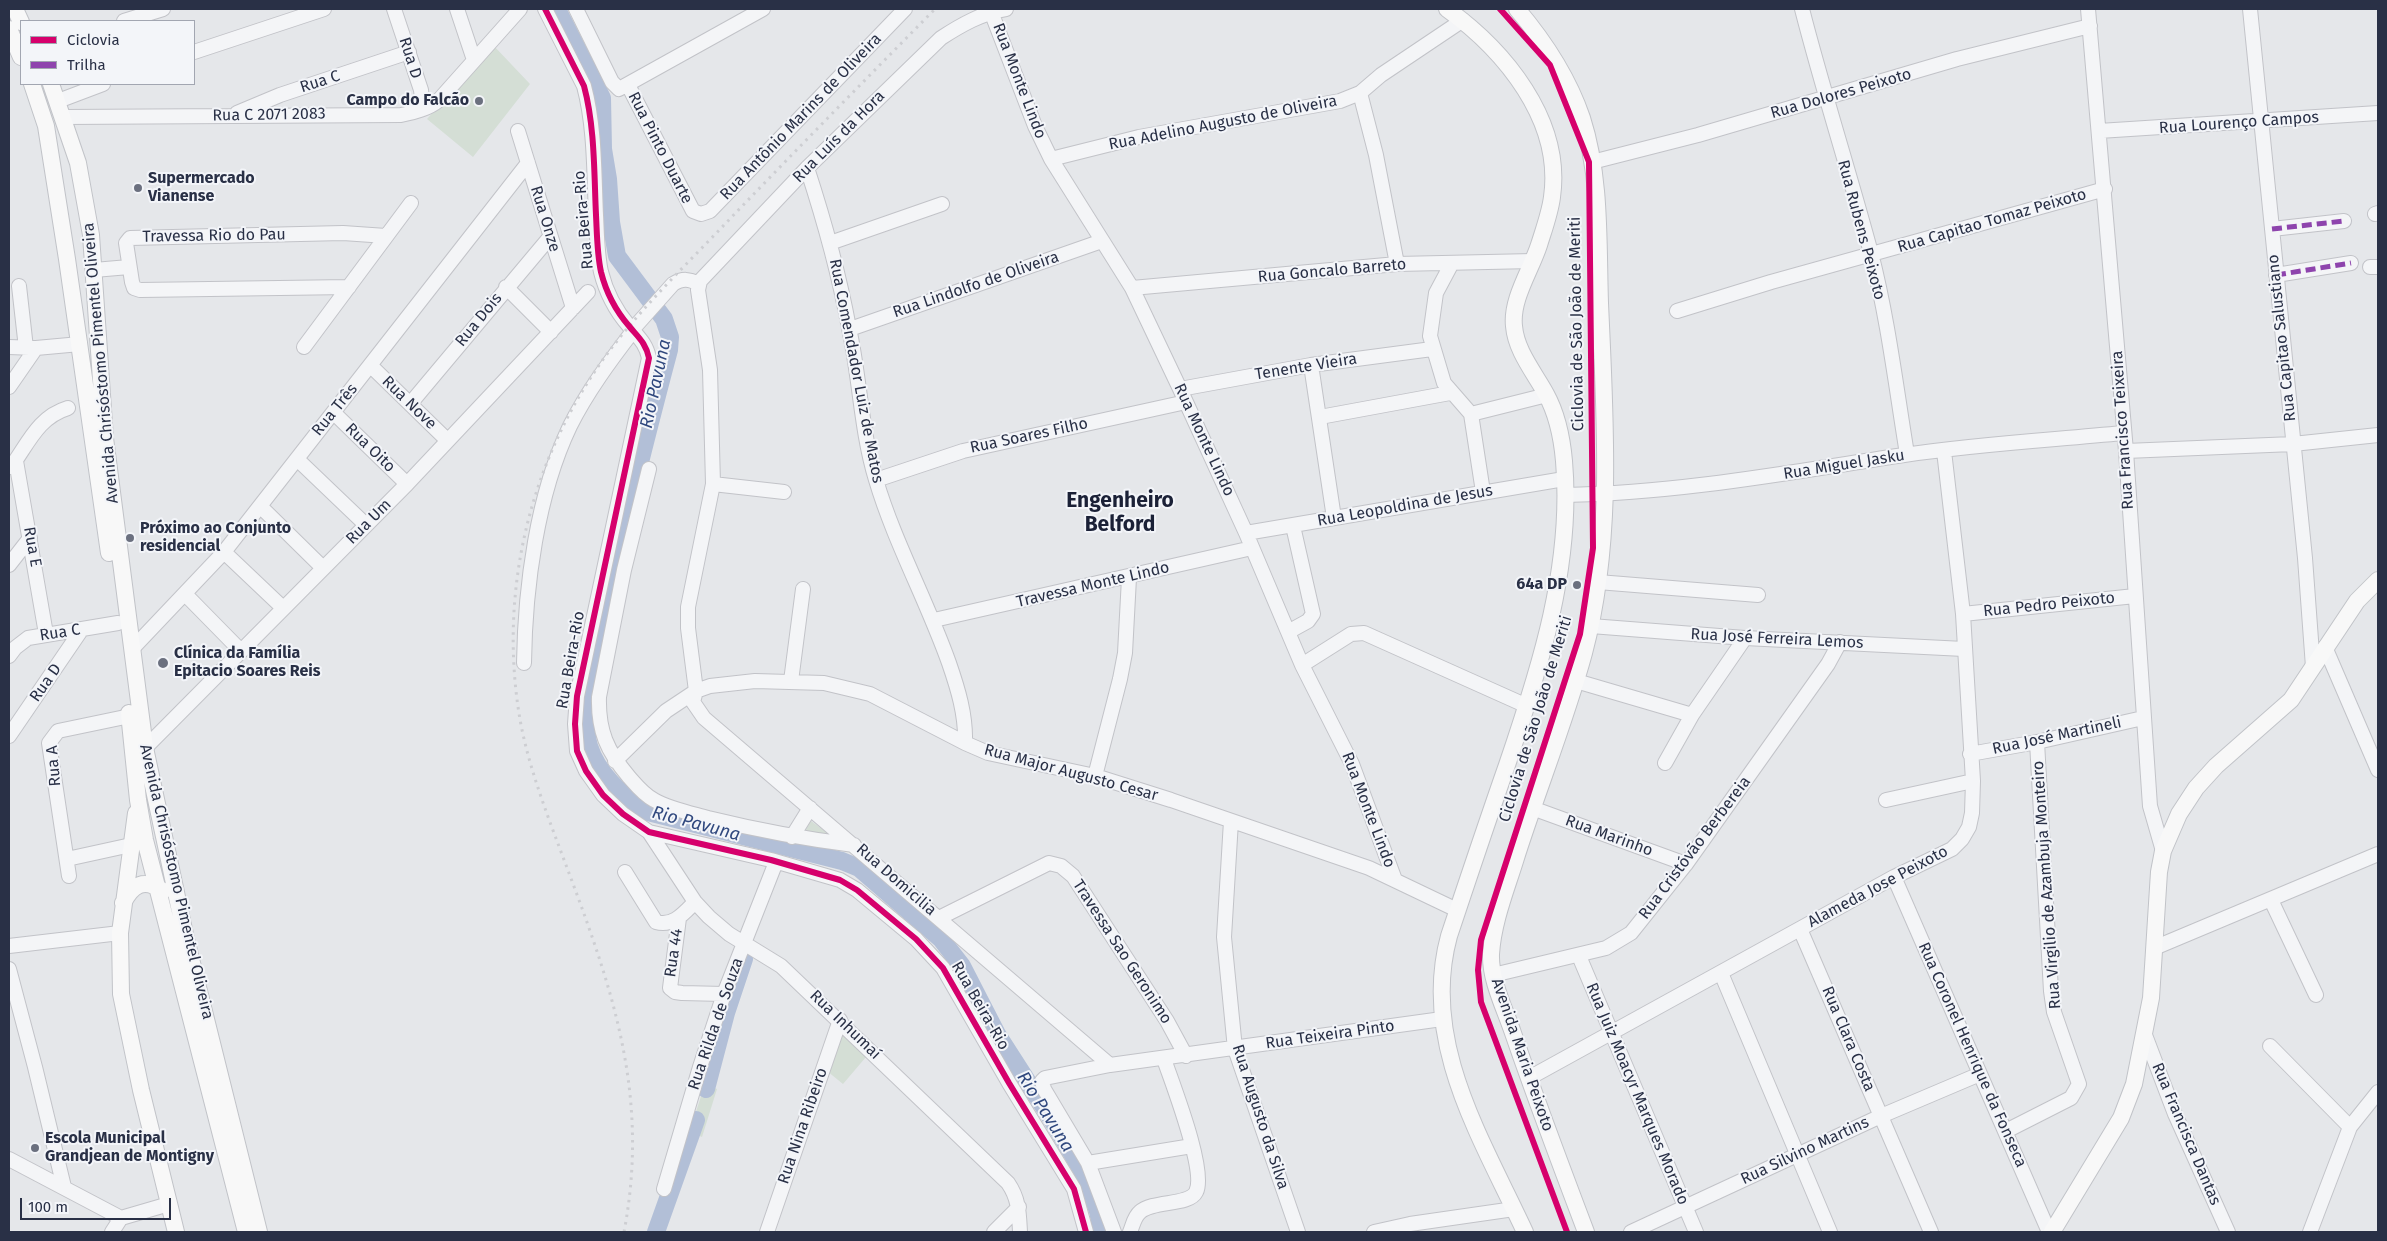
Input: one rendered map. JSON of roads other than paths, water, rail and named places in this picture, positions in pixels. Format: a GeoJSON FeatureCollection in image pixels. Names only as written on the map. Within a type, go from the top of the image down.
{"type":"FeatureCollection","features":[{"type":"Feature","properties":{"kind":"main road"},"geometry":{"type":"LineString","coordinates":[[15,9],[14,31],[20,53]]}},
{"type":"Feature","properties":{"kind":"main road"},"geometry":{"type":"LineString","coordinates":[[1447,9],[1463,20],[1510,68],[1532,100],[1543,125],[1552,161],[1553,195],[1533,262],[1517,302],[1514,326],[1522,353],[1547,395],[1559,429],[1565,487],[1556,594],[1537,674],[1444,953],[1441,988],[1442,1020],[1447,1052],[1455,1076],[1525,1232]]}},
{"type":"Feature","properties":{"kind":"main road","name":"Avenida Maria Peixoto"},"geometry":{"type":"LineString","coordinates":[[1518,9],[1537,34],[1569,85],[1582,118],[1592,162],[1598,222],[1605,494],[1598,582],[1591,626],[1576,681],[1532,808],[1494,934],[1491,954],[1493,975],[1586,1232]]}},
{"type":"Feature","properties":{"kind":"main road","name":"Avenida Chrisóstomo Pimentel Oliveira"},"geometry":{"type":"LineString","coordinates":[[32,85],[46,126],[80,344],[130,716],[138,800],[155,886],[246,1232]]}},
{"type":"Feature","properties":{"kind":"main road","name":"Avenida Chrisóstomo Pimentel Oliveira"},"geometry":{"type":"LineString","coordinates":[[51,85],[64,117],[83,184],[91,235],[105,438],[145,748],[183,927],[259,1232]]}},
{"type":"Feature","properties":{"kind":"main road"},"geometry":{"type":"LineString","coordinates":[[54,184],[60,192],[71,195],[81,189],[83,184]]}},
{"type":"Feature","properties":{"kind":"main road"},"geometry":{"type":"LineString","coordinates":[[64,240],[67,233],[77,227],[87,230],[91,235]]}},
{"type":"Feature","properties":{"kind":"main road"},"geometry":{"type":"LineString","coordinates":[[2050,1232],[2121,1118],[2134,1084],[2151,998],[2159,872],[2163,851],[2179,814],[2196,788],[2216,766],[2291,700],[2357,601],[2378,580]]}},
{"type":"Feature","properties":{"kind":"main road"},"geometry":{"type":"LineString","coordinates":[[138,800],[122,905],[120,933],[121,994],[176,1232]]}},
{"type":"Feature","properties":{"kind":"main road"},"geometry":{"type":"LineString","coordinates":[[122,905],[132,888],[139,885],[155,886],[169,895],[183,927]]}},
{"type":"Feature","properties":{"kind":"street"},"geometry":{"type":"LineString","coordinates":[[127,20],[163,9]]}},
{"type":"Feature","properties":{"kind":"street"},"geometry":{"type":"LineString","coordinates":[[195,52],[324,9]]}},
{"type":"Feature","properties":{"kind":"street","name":"Rua D"},"geometry":{"type":"LineString","coordinates":[[394,9],[421,90],[423,109]]}},
{"type":"Feature","properties":{"kind":"street"},"geometry":{"type":"LineString","coordinates":[[457,9],[474,60]]}},
{"type":"Feature","properties":{"kind":"street","name":"Rua C 2071 2083"},"geometry":{"type":"LineString","coordinates":[[64,117],[401,115],[423,109],[439,100],[520,9]]}},
{"type":"Feature","properties":{"kind":"street","name":"Rua Beira-Rio"},"geometry":{"type":"LineString","coordinates":[[545,9],[584,86],[587,98],[594,168],[598,260],[607,291],[632,330],[643,341],[648,350],[647,372],[577,696],[575,724],[577,751],[586,771],[603,795],[624,814],[649,832],[822,874],[857,890],[932,954],[943,968],[1009,1083],[1074,1189],[1086,1232]]}},
{"type":"Feature","properties":{"kind":"street"},"geometry":{"type":"LineString","coordinates":[[576,9],[612,82],[623,87]]}},
{"type":"Feature","properties":{"kind":"street","name":"Rua Pinto Duarte"},"geometry":{"type":"LineString","coordinates":[[693,211],[623,87],[763,9]]}},
{"type":"Feature","properties":{"kind":"street","name":"Rua Antônio Marins de Oliveira"},"geometry":{"type":"LineString","coordinates":[[693,211],[701,214],[710,211],[905,9]]}},
{"type":"Feature","properties":{"kind":"street","name":"Rua Rubens Peixoto"},"geometry":{"type":"LineString","coordinates":[[1802,9],[1825,99],[1871,254],[1891,353],[1906,454]]}},
{"type":"Feature","properties":{"kind":"street","name":"Rua Francisco Teixeira"},"geometry":{"type":"LineString","coordinates":[[2088,9],[2105,189],[2123,433],[2126,451],[2150,806],[2163,851]]}},
{"type":"Feature","properties":{"kind":"street","name":"Rua Capitao Salustiano"},"geometry":{"type":"LineString","coordinates":[[2250,9],[2313,667]]}},
{"type":"Feature","properties":{"kind":"street","name":"Rua Monte Lindo"},"geometry":{"type":"LineString","coordinates":[[996,10],[1035,126],[1050,160],[1132,288],[1246,533],[1302,664],[1352,764],[1395,880]]}},
{"type":"Feature","properties":{"kind":"street","name":"Rua Luís da Hora"},"geometry":{"type":"LineString","coordinates":[[699,283],[807,168],[941,38],[960,26],[996,10]]}},
{"type":"Feature","properties":{"kind":"street","name":"Rua Adelino Augusto de Oliveira"},"geometry":{"type":"LineString","coordinates":[[1050,160],[1139,137],[1332,104],[1360,93],[1381,75],[1463,20]]}},
{"type":"Feature","properties":{"kind":"street","name":"Rua Dolores Peixoto"},"geometry":{"type":"LineString","coordinates":[[1592,162],[1698,135],[1957,59],[2090,26]]}},
{"type":"Feature","properties":{"kind":"street","name":"Rua C"},"geometry":{"type":"LineString","coordinates":[[232,115],[280,95],[409,52]]}},
{"type":"Feature","properties":{"kind":"street"},"geometry":{"type":"LineString","coordinates":[[58,101],[100,85]]}},
{"type":"Feature","properties":{"kind":"street"},"geometry":{"type":"LineString","coordinates":[[1360,93],[1374,147],[1398,264]]}},
{"type":"Feature","properties":{"kind":"street","name":"Rua Lourenço Campos"},"geometry":{"type":"LineString","coordinates":[[2099,132],[2378,113]]}},
{"type":"Feature","properties":{"kind":"street","name":"Rua Onze"},"geometry":{"type":"LineString","coordinates":[[518,130],[573,308]]}},
{"type":"Feature","properties":{"kind":"street","name":"Rua Três"},"geometry":{"type":"LineString","coordinates":[[132,648],[186,594],[261,507],[486,215],[528,164]]}},
{"type":"Feature","properties":{"kind":"street","name":"Rua Comendador Luiz de Matos"},"geometry":{"type":"LineString","coordinates":[[807,168],[830,243],[850,329],[876,480],[891,521],[934,620],[962,704],[966,723],[965,743]]}},
{"type":"Feature","properties":{"kind":"street","name":"Rua Capitao Tomaz Peixoto"},"geometry":{"type":"LineString","coordinates":[[1677,310],[2105,189]]}},
{"type":"Feature","properties":{"kind":"street"},"geometry":{"type":"LineString","coordinates":[[304,347],[411,203]]}},
{"type":"Feature","properties":{"kind":"street"},"geometry":{"type":"LineString","coordinates":[[830,243],[942,204]]}},
{"type":"Feature","properties":{"kind":"street"},"geometry":{"type":"LineString","coordinates":[[2272,229],[2344,221]]}},
{"type":"Feature","properties":{"kind":"street","name":"Travessa Rio do Pau"},"geometry":{"type":"LineString","coordinates":[[349,286],[140,290],[134,288],[126,243],[130,238],[343,233],[386,236]]}},
{"type":"Feature","properties":{"kind":"street","name":"Rua Dois"},"geometry":{"type":"LineString","coordinates":[[410,404],[506,287],[550,237]]}},
{"type":"Feature","properties":{"kind":"street","name":"Rua Lindolfo de Oliveira"},"geometry":{"type":"LineString","coordinates":[[850,329],[1102,241]]}},
{"type":"Feature","properties":{"kind":"street","name":"Rua Goncalo Barreto"},"geometry":{"type":"LineString","coordinates":[[1132,288],[1398,264],[1533,262]]}},
{"type":"Feature","properties":{"kind":"street"},"geometry":{"type":"LineString","coordinates":[[1452,263],[1436,293],[1432,306],[1430,336],[1432,349],[1444,383],[1450,393],[1471,414],[1483,492]]}},
{"type":"Feature","properties":{"kind":"street"},"geometry":{"type":"LineString","coordinates":[[2276,275],[2351,263]]}},
{"type":"Feature","properties":{"kind":"street"},"geometry":{"type":"LineString","coordinates":[[94,270],[129,267]]}},
{"type":"Feature","properties":{"kind":"street"},"geometry":{"type":"LineString","coordinates":[[524,663],[528,580],[542,514],[560,452],[570,426],[588,395],[632,330],[664,294],[680,280],[689,279],[699,283]]}},
{"type":"Feature","properties":{"kind":"street","name":"Rua Domicilia"},"geometry":{"type":"LineString","coordinates":[[699,283],[698,290],[711,378],[713,484],[688,607],[688,628],[696,690],[693,702],[694,707],[704,718],[1110,1065]]}},
{"type":"Feature","properties":{"kind":"street"},"geometry":{"type":"LineString","coordinates":[[9,387],[14,372],[31,348],[19,286]]}},
{"type":"Feature","properties":{"kind":"street"},"geometry":{"type":"LineString","coordinates":[[506,287],[551,332]]}},
{"type":"Feature","properties":{"kind":"street","name":"Rua Um"},"geometry":{"type":"LineString","coordinates":[[145,748],[282,607],[407,484],[588,292]]}},
{"type":"Feature","properties":{"kind":"street"},"geometry":{"type":"LineString","coordinates":[[9,347],[31,348],[80,344]]}},
{"type":"Feature","properties":{"kind":"street","name":"Tenente Vieira"},"geometry":{"type":"LineString","coordinates":[[1180,389],[1311,365],[1432,349]]}},
{"type":"Feature","properties":{"kind":"street"},"geometry":{"type":"LineString","coordinates":[[1311,365],[1334,518]]}},
{"type":"Feature","properties":{"kind":"street","name":"Rua Nove"},"geometry":{"type":"LineString","coordinates":[[371,366],[447,440]]}},
{"type":"Feature","properties":{"kind":"street"},"geometry":{"type":"LineString","coordinates":[[1320,417],[1450,393]]}},
{"type":"Feature","properties":{"kind":"street"},"geometry":{"type":"LineString","coordinates":[[1471,414],[1547,395]]}},
{"type":"Feature","properties":{"kind":"street","name":"Rua Soares Filho"},"geometry":{"type":"LineString","coordinates":[[876,480],[963,451],[1186,402]]}},
{"type":"Feature","properties":{"kind":"street"},"geometry":{"type":"LineString","coordinates":[[12,465],[44,421],[56,412],[68,408]]}},
{"type":"Feature","properties":{"kind":"street","name":"Rua Oito"},"geometry":{"type":"LineString","coordinates":[[334,413],[407,484]]}},
{"type":"Feature","properties":{"kind":"street","name":"Rua Miguel Jasku"},"geometry":{"type":"LineString","coordinates":[[1565,487],[1605,494],[1756,479],[1906,454],[2123,433]]}},
{"type":"Feature","properties":{"kind":"street"},"geometry":{"type":"LineString","coordinates":[[2126,451],[2293,444],[2378,435]]}},
{"type":"Feature","properties":{"kind":"street","name":"Alameda Jose Peixoto"},"geometry":{"type":"LineString","coordinates":[[1529,1078],[1894,877],[1952,849],[1962,839],[1969,827],[1972,812],[1972,781],[1963,614],[1944,451]]}},
{"type":"Feature","properties":{"kind":"street"},"geometry":{"type":"LineString","coordinates":[[298,459],[366,525]]}},
{"type":"Feature","properties":{"kind":"street","name":"Rua E"},"geometry":{"type":"LineString","coordinates":[[12,465],[30,538],[46,634]]}},
{"type":"Feature","properties":{"kind":"street"},"geometry":{"type":"LineString","coordinates":[[649,469],[624,570],[599,697],[598,718],[603,736],[615,761],[636,785],[653,800],[682,811],[792,837],[854,845]]}},
{"type":"Feature","properties":{"kind":"street"},"geometry":{"type":"LineString","coordinates":[[713,484],[784,492]]}},
{"type":"Feature","properties":{"kind":"street","name":"Rua Leopoldina de Jesus"},"geometry":{"type":"LineString","coordinates":[[1246,533],[1483,492],[1565,487]]}},
{"type":"Feature","properties":{"kind":"street"},"geometry":{"type":"LineString","coordinates":[[261,507],[323,568]]}},
{"type":"Feature","properties":{"kind":"street"},"geometry":{"type":"LineString","coordinates":[[1288,632],[1308,621],[1313,614],[1293,526]]}},
{"type":"Feature","properties":{"kind":"street"},"geometry":{"type":"LineString","coordinates":[[9,565],[30,538]]}},
{"type":"Feature","properties":{"kind":"street","name":"Travessa Monte Lindo"},"geometry":{"type":"LineString","coordinates":[[934,620],[1129,578],[1252,548]]}},
{"type":"Feature","properties":{"kind":"street"},"geometry":{"type":"LineString","coordinates":[[224,552],[282,607]]}},
{"type":"Feature","properties":{"kind":"street"},"geometry":{"type":"LineString","coordinates":[[1095,776],[1125,653],[1129,578]]}},
{"type":"Feature","properties":{"kind":"street"},"geometry":{"type":"LineString","coordinates":[[1598,582],[1758,594]]}},
{"type":"Feature","properties":{"kind":"street"},"geometry":{"type":"LineString","coordinates":[[791,681],[803,589]]}},
{"type":"Feature","properties":{"kind":"street"},"geometry":{"type":"LineString","coordinates":[[186,594],[241,651]]}},
{"type":"Feature","properties":{"kind":"street","name":"Rua Pedro Peixoto"},"geometry":{"type":"LineString","coordinates":[[1963,614],[2135,596]]}},
{"type":"Feature","properties":{"kind":"street","name":"Rua C"},"geometry":{"type":"LineString","coordinates":[[9,656],[22,642],[46,634],[118,623]]}},
{"type":"Feature","properties":{"kind":"street","name":"Rua José Ferreira Lemos"},"geometry":{"type":"LineString","coordinates":[[1591,626],[1745,638],[1964,649]]}},
{"type":"Feature","properties":{"kind":"street","name":"Rua D"},"geometry":{"type":"LineString","coordinates":[[9,736],[82,629]]}},
{"type":"Feature","properties":{"kind":"street"},"geometry":{"type":"LineString","coordinates":[[1302,664],[1351,634],[1364,633],[1527,706]]}},
{"type":"Feature","properties":{"kind":"street"},"geometry":{"type":"LineString","coordinates":[[1665,763],[1692,715],[1745,638]]}},
{"type":"Feature","properties":{"kind":"street","name":"Rua Cristóvão Berbereia"},"geometry":{"type":"LineString","coordinates":[[1493,975],[1579,956],[1606,948],[1631,933],[1686,864],[1823,672],[1840,642]]}},
{"type":"Feature","properties":{"kind":"street"},"geometry":{"type":"LineString","coordinates":[[2325,647],[2378,770]]}},
{"type":"Feature","properties":{"kind":"street","name":"Rua Major Augusto Cesar"},"geometry":{"type":"LineString","coordinates":[[615,761],[666,712],[696,690],[710,686],[755,681],[824,683],[870,694],[965,743],[1001,757],[1095,776],[1231,821],[1369,868],[1457,910]]}},
{"type":"Feature","properties":{"kind":"street"},"geometry":{"type":"LineString","coordinates":[[1576,681],[1692,715]]}},
{"type":"Feature","properties":{"kind":"street","name":"Rua A"},"geometry":{"type":"LineString","coordinates":[[70,876],[49,750],[52,736],[58,731],[130,716]]}},
{"type":"Feature","properties":{"kind":"street","name":"Rua José Martineli"},"geometry":{"type":"LineString","coordinates":[[1970,754],[2037,742],[2143,718]]}},
{"type":"Feature","properties":{"kind":"street","name":"Rua Virgilio de Azambuja Monteiro"},"geometry":{"type":"LineString","coordinates":[[2006,1131],[2071,1098],[2079,1084],[2054,1012],[2051,991],[2037,742]]}},
{"type":"Feature","properties":{"kind":"street"},"geometry":{"type":"LineString","coordinates":[[1886,800],[1972,781]]}},
{"type":"Feature","properties":{"kind":"street"},"geometry":{"type":"LineString","coordinates":[[792,837],[810,808]]}},
{"type":"Feature","properties":{"kind":"street","name":"Rua Marinho"},"geometry":{"type":"LineString","coordinates":[[1532,808],[1686,864]]}},
{"type":"Feature","properties":{"kind":"street","name":"Rua Augusto da Silva"},"geometry":{"type":"LineString","coordinates":[[1231,821],[1224,937],[1235,1048],[1298,1232]]}},
{"type":"Feature","properties":{"kind":"street","name":"Rua Inhumaí"},"geometry":{"type":"LineString","coordinates":[[649,832],[695,902],[719,926],[781,966],[840,1020],[1008,1183],[1016,1195],[1019,1206],[1020,1232]]}},
{"type":"Feature","properties":{"kind":"street"},"geometry":{"type":"LineString","coordinates":[[67,858],[131,845]]}},
{"type":"Feature","properties":{"kind":"street"},"geometry":{"type":"LineString","coordinates":[[2154,948],[2378,854]]}},
{"type":"Feature","properties":{"kind":"street","name":"Rua Rilda de Souza"},"geometry":{"type":"LineString","coordinates":[[664,1189],[724,994],[776,862]]}},
{"type":"Feature","properties":{"kind":"street","name":"Travessa Sao Geronimo"},"geometry":{"type":"LineString","coordinates":[[939,918],[1049,864],[1061,866],[1073,876],[1167,1021],[1186,1056]]}},
{"type":"Feature","properties":{"kind":"street"},"geometry":{"type":"LineString","coordinates":[[625,872],[656,922],[665,924],[679,918],[695,902]]}},
{"type":"Feature","properties":{"kind":"street","name":"Rua Coronel Henrique da Fonseca"},"geometry":{"type":"LineString","coordinates":[[1894,877],[2050,1232]]}},
{"type":"Feature","properties":{"kind":"street"},"geometry":{"type":"LineString","coordinates":[[2271,900],[2316,995]]}},
{"type":"Feature","properties":{"kind":"street","name":"Rua 44"},"geometry":{"type":"LineString","coordinates":[[679,918],[670,988],[675,992],[682,993],[724,994]]}},
{"type":"Feature","properties":{"kind":"street","name":"Rua Clara Costa"},"geometry":{"type":"LineString","coordinates":[[1800,929],[1931,1232]]}},
{"type":"Feature","properties":{"kind":"street"},"geometry":{"type":"LineString","coordinates":[[9,946],[120,933]]}},
{"type":"Feature","properties":{"kind":"street","name":"Rua Juiz Moacyr Marques Morado"},"geometry":{"type":"LineString","coordinates":[[1579,956],[1696,1232]]}},
{"type":"Feature","properties":{"kind":"street"},"geometry":{"type":"LineString","coordinates":[[9,969],[64,1187]]}},
{"type":"Feature","properties":{"kind":"street"},"geometry":{"type":"LineString","coordinates":[[1721,973],[1830,1232]]}},
{"type":"Feature","properties":{"kind":"street","name":"Rua Nina Ribeiro"},"geometry":{"type":"LineString","coordinates":[[767,1232],[840,1020]]}},
{"type":"Feature","properties":{"kind":"street","name":"Rua Teixeira Pinto"},"geometry":{"type":"LineString","coordinates":[[1088,1163],[1044,1089],[1042,1081],[1053,1076],[1110,1065],[1442,1020]]}},
{"type":"Feature","properties":{"kind":"street","name":"Rua Francisca Dantas"},"geometry":{"type":"LineString","coordinates":[[2145,1035],[2175,1114],[2228,1232]]}},
{"type":"Feature","properties":{"kind":"street"},"geometry":{"type":"LineString","coordinates":[[2270,1046],[2350,1127]]}},
{"type":"Feature","properties":{"kind":"street"},"geometry":{"type":"LineString","coordinates":[[1130,1232],[1140,1211],[1148,1207],[1188,1199],[1196,1192],[1198,1172],[1192,1146],[1164,1059]]}},
{"type":"Feature","properties":{"kind":"street","name":"Rua Silvino Martins"},"geometry":{"type":"LineString","coordinates":[[1631,1232],[1797,1154],[1980,1074]]}},
{"type":"Feature","properties":{"kind":"street"},"geometry":{"type":"LineString","coordinates":[[2310,1232],[2350,1127],[2378,1092]]}},
{"type":"Feature","properties":{"kind":"street"},"geometry":{"type":"LineString","coordinates":[[1114,1232],[1088,1163],[1192,1146]]}},
{"type":"Feature","properties":{"kind":"street"},"geometry":{"type":"LineString","coordinates":[[9,1159],[121,1218]]}},
{"type":"Feature","properties":{"kind":"street"},"geometry":{"type":"LineString","coordinates":[[112,1232],[121,1218],[169,1204]]}},
{"type":"Feature","properties":{"kind":"street"},"geometry":{"type":"LineString","coordinates":[[994,1232],[1019,1206]]}},
{"type":"Feature","properties":{"kind":"street"},"geometry":{"type":"LineString","coordinates":[[1374,1232],[1410,1224],[1514,1208]]}},
{"type":"Feature","properties":{"kind":"waterway","name":"Rio Pavuna"},"geometry":{"type":"LineString","coordinates":[[557,9],[602,98],[603,149],[608,179],[611,222],[617,256],[664,319],[670,337],[669,350],[623,534],[589,696],[586,722],[589,746],[593,756],[611,783],[644,811],[842,861],[859,868],[941,939],[962,966],[997,1034],[1051,1118],[1084,1174],[1098,1211],[1102,1232]]}},
{"type":"Feature","properties":{"kind":"waterway"},"geometry":{"type":"LineString","coordinates":[[706,1089],[726,1013],[744,959]]}},
{"type":"Feature","properties":{"kind":"waterway"},"geometry":{"type":"LineString","coordinates":[[656,1232],[696,1120]]}},
{"type":"Feature","properties":{"kind":"railway"},"geometry":{"type":"LineString","coordinates":[[624,1232],[631,1177],[632,1124],[627,1073],[618,1024],[605,975],[538,788],[521,725],[515,676],[513,627],[517,578],[526,530],[539,484],[557,438],[580,395],[620,337],[679,271],[935,9]]}},
{"type":"Feature","properties":{"kind":"place","name":"Campo do Falcão"},"geometry":{"type":"Point","coordinates":[479,101]}},
{"type":"Feature","properties":{"kind":"place","name":"Supermercado Vianense"},"geometry":{"type":"Point","coordinates":[138,188]}},
{"type":"Feature","properties":{"kind":"place","name":"Próximo ao Conjunto residencial"},"geometry":{"type":"Point","coordinates":[130,538]}},
{"type":"Feature","properties":{"kind":"place","name":"64a DP"},"geometry":{"type":"Point","coordinates":[1577,585]}},
{"type":"Feature","properties":{"kind":"place","name":"Clínica da Família Epitacio Soares Reis"},"geometry":{"type":"Point","coordinates":[163,663]}},
{"type":"Feature","properties":{"kind":"place","name":"Escola Municipal Grandjean de Montigny"},"geometry":{"type":"Point","coordinates":[35,1148]}},
{"type":"Feature","properties":{"kind":"district","name":"Engenheiro Belford"},"geometry":{"type":"Point","coordinates":[1120,513]}}]}
